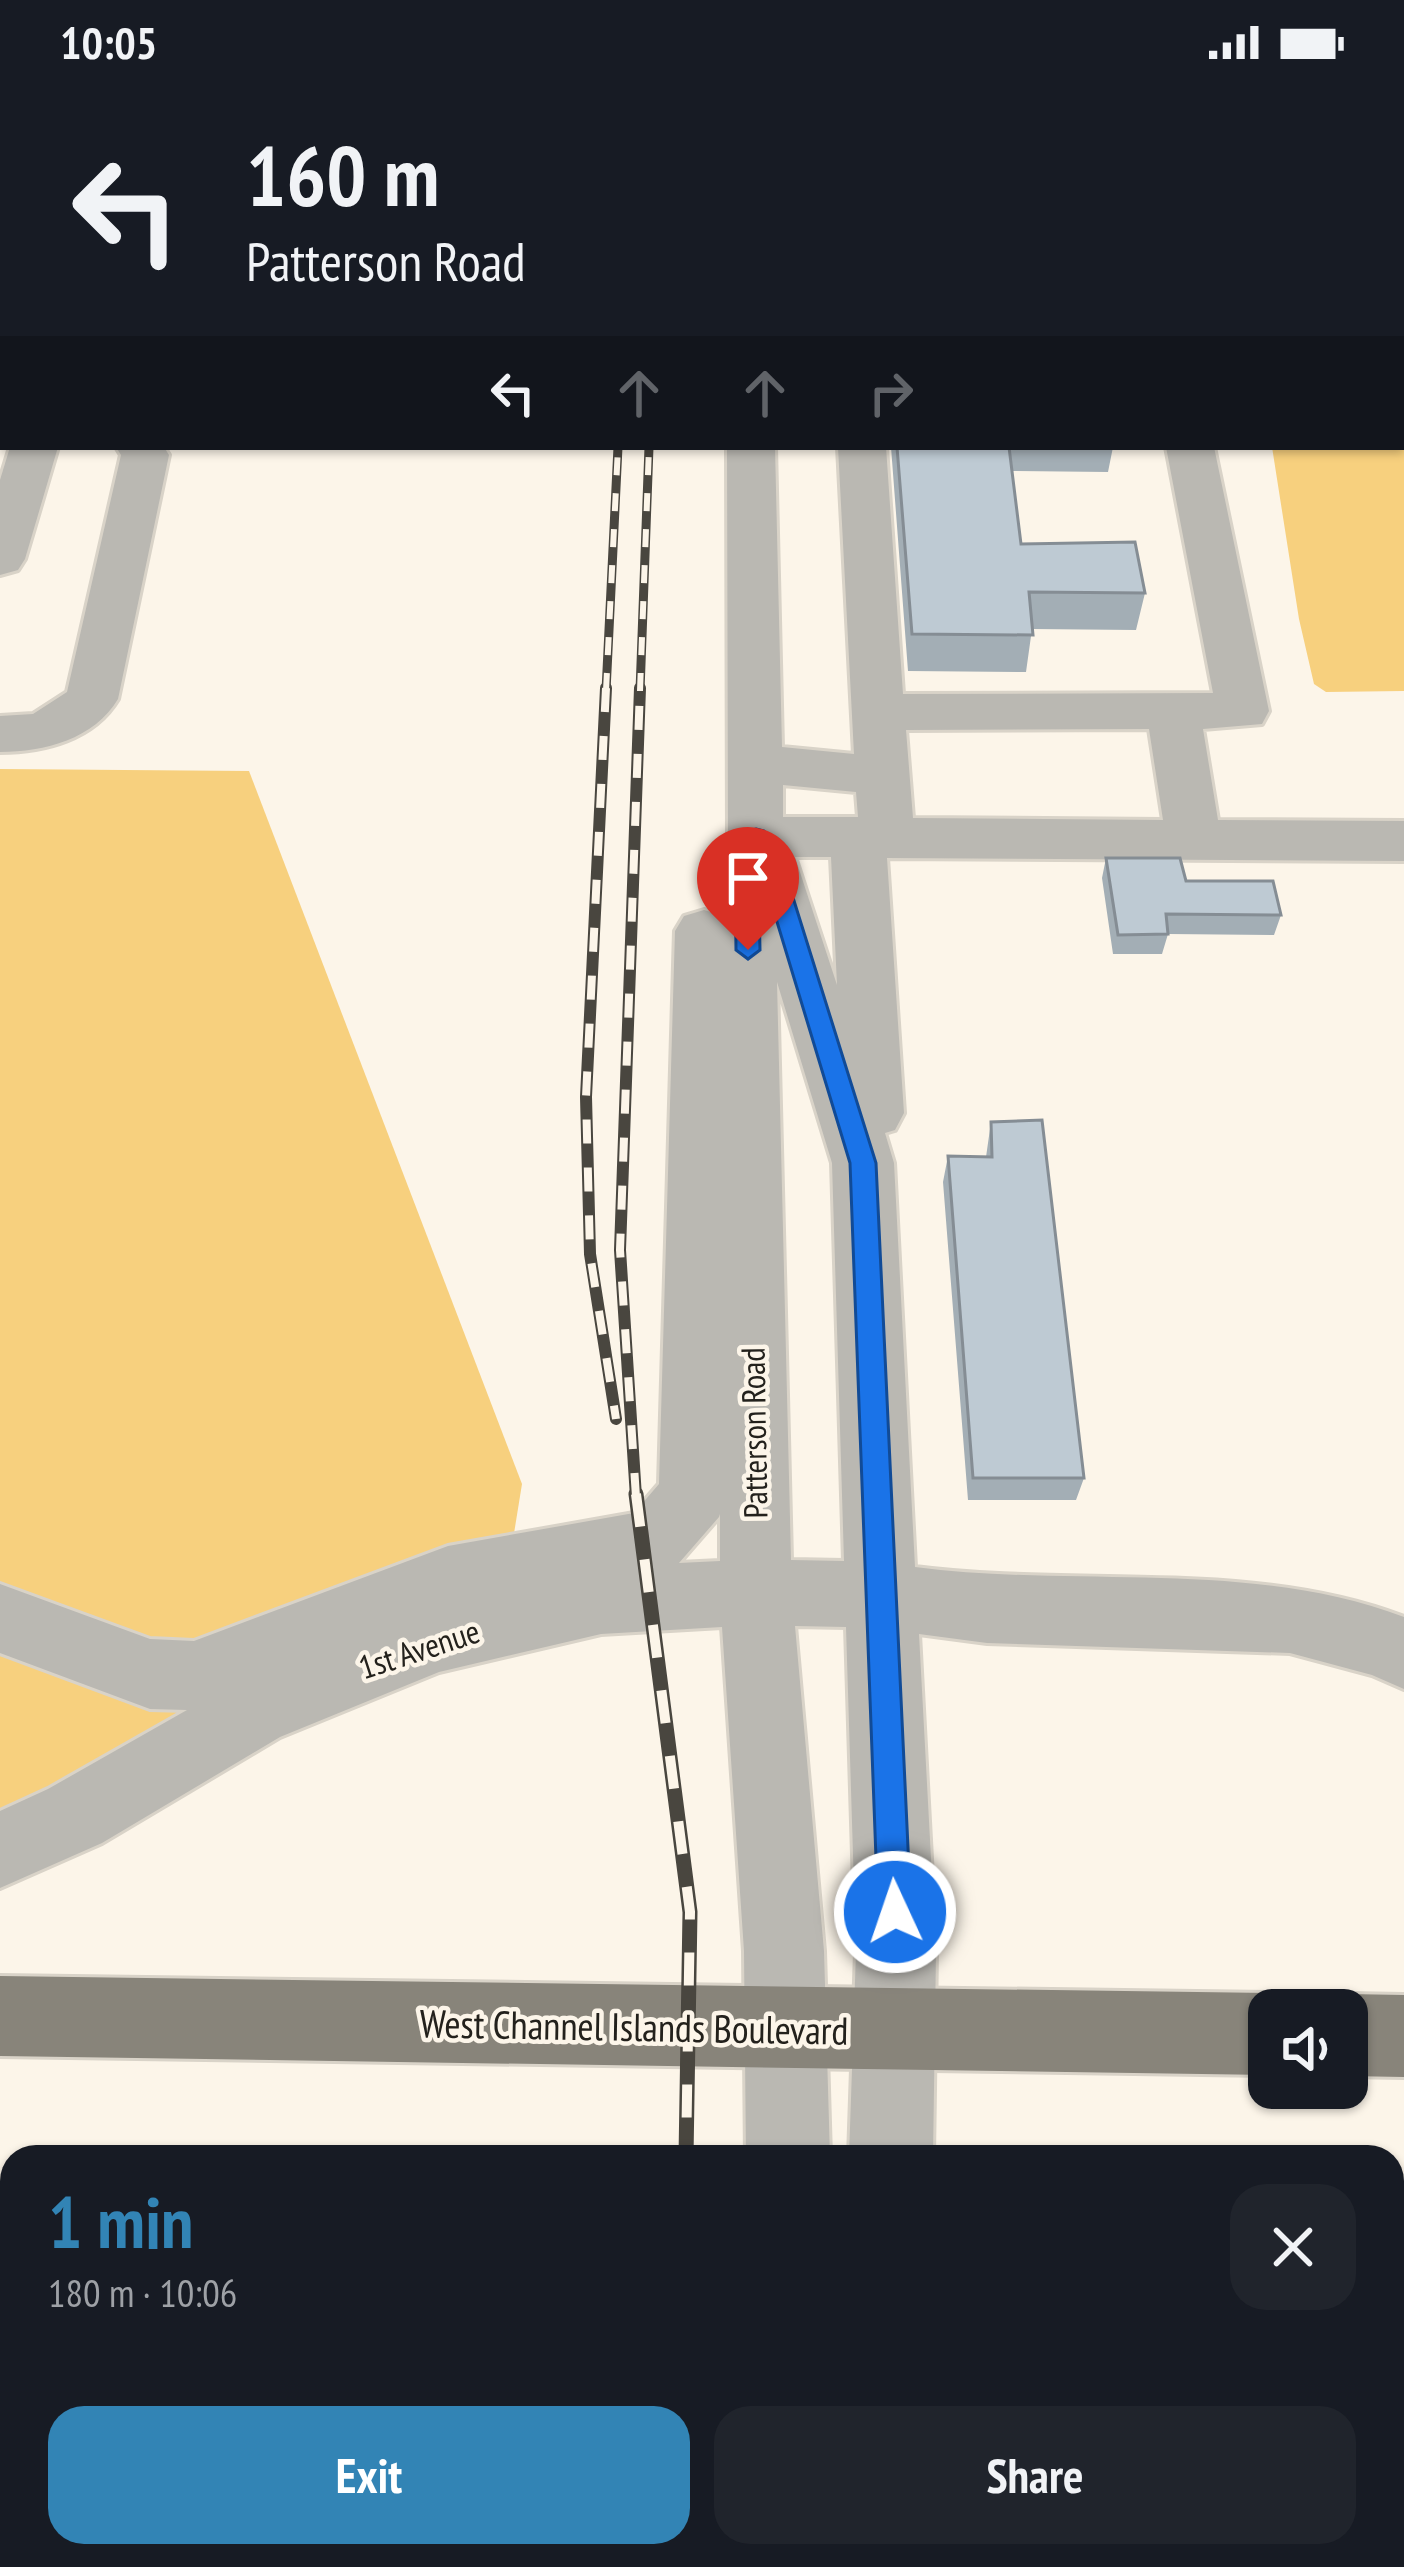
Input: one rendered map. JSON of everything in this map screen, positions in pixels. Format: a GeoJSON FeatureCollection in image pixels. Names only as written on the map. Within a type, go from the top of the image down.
{"type":"FeatureCollection","features":[{"type":"Feature","properties":{"kind":"main road","name":"West Channel Islands Boulevard"},"geometry":{"type":"LineString","coordinates":[[0,2016],[1248,2034]]}},
{"type":"Feature","properties":{"kind":"main road"},"geometry":{"type":"LineString","coordinates":[[1368,2035],[1404,2036]]}},
{"type":"Feature","properties":{"kind":"street"},"geometry":{"type":"LineString","coordinates":[[0,559],[33,450]]}},
{"type":"Feature","properties":{"kind":"street"},"geometry":{"type":"LineString","coordinates":[[0,734],[33,734],[64,725],[92,699],[145,455],[142,450]]}},
{"type":"Feature","properties":{"kind":"street","name":"Patterson Road"},"geometry":{"type":"LineString","coordinates":[[731,837],[754,763],[751,450]]}},
{"type":"Feature","properties":{"kind":"street"},"geometry":{"type":"LineString","coordinates":[[862,450],[882,776],[872,837],[874,1125],[863,1163]]}},
{"type":"Feature","properties":{"kind":"street"},"geometry":{"type":"LineString","coordinates":[[878,712],[1243,711],[1191,450]]}},
{"type":"Feature","properties":{"kind":"street"},"geometry":{"type":"LineString","coordinates":[[1173,712],[1194,840]]}},
{"type":"Feature","properties":{"kind":"street"},"geometry":{"type":"LineString","coordinates":[[754,763],[882,776]]}},
{"type":"Feature","properties":{"kind":"street"},"geometry":{"type":"LineString","coordinates":[[0,1618],[65,1646],[150,1673],[194,1676],[388,1598],[524,1563],[654,1541],[670,1526],[694,1496],[731,837],[1404,841]]}},
{"type":"Feature","properties":{"kind":"street","name":"Patterson Road"},"geometry":{"type":"LineString","coordinates":[[731,837],[769,856],[863,1163],[896,1952],[891,2145]]}},
{"type":"Feature","properties":{"kind":"street","name":"Patterson Road"},"geometry":{"type":"LineString","coordinates":[[731,837],[746,858],[756,1592],[786,2029],[788,2145]]}},
{"type":"Feature","properties":{"kind":"street","name":"1st Avenue"},"geometry":{"type":"LineString","coordinates":[[0,1850],[75,1816],[254,1712],[439,1638],[601,1601],[756,1592],[878,1595],[987,1610],[1290,1619],[1390,1646],[1404,1655]]}},
{"type":"Feature","properties":{"kind":"shaded area"},"geometry":{"type":"Polygon","coordinates":[[[1272,450],[1404,450],[1404,691],[1326,692],[1314,684],[1272,450]]]}},
{"type":"Feature","properties":{"kind":"shaded area"},"geometry":{"type":"Polygon","coordinates":[[[0,769],[249,771],[522,1484],[505,1589],[0,1817],[0,769]]]}},
{"type":"Feature","properties":{"kind":"building"},"geometry":{"type":"Polygon","coordinates":[[[897,450],[1009,450],[1021,544],[1135,542],[1145,593],[1029,592],[1033,635],[912,634],[897,450]]]}},
{"type":"Feature","properties":{"kind":"building"},"geometry":{"type":"Polygon","coordinates":[[[1106,858],[1180,858],[1186,881],[1273,881],[1281,915],[1166,914],[1168,934],[1118,935],[1106,858]]]}},
{"type":"Feature","properties":{"kind":"building"},"geometry":{"type":"Polygon","coordinates":[[[1042,1120],[1084,1478],[973,1478],[948,1156],[992,1157],[991,1122],[1042,1120]]]}},
{"type":"Feature","properties":{"kind":"railway"},"geometry":{"type":"LineString","coordinates":[[606,691],[618,450]]}},
{"type":"Feature","properties":{"kind":"railway"},"geometry":{"type":"LineString","coordinates":[[640,691],[649,450]]}},
{"type":"Feature","properties":{"kind":"railway"},"geometry":{"type":"LineString","coordinates":[[606,688],[586,1097],[590,1254],[616,1419]]}},
{"type":"Feature","properties":{"kind":"railway"},"geometry":{"type":"LineString","coordinates":[[636,1497],[620,1250],[640,688]]}},
{"type":"Feature","properties":{"kind":"railway"},"geometry":{"type":"LineString","coordinates":[[636,1494],[690,1912],[686,2145]]}},
{"type":"Feature","properties":{"kind":"route"},"geometry":{"type":"LineString","coordinates":[[748,950],[746,858],[756,837],[769,856],[863,1163],[895,1912]]}}]}
